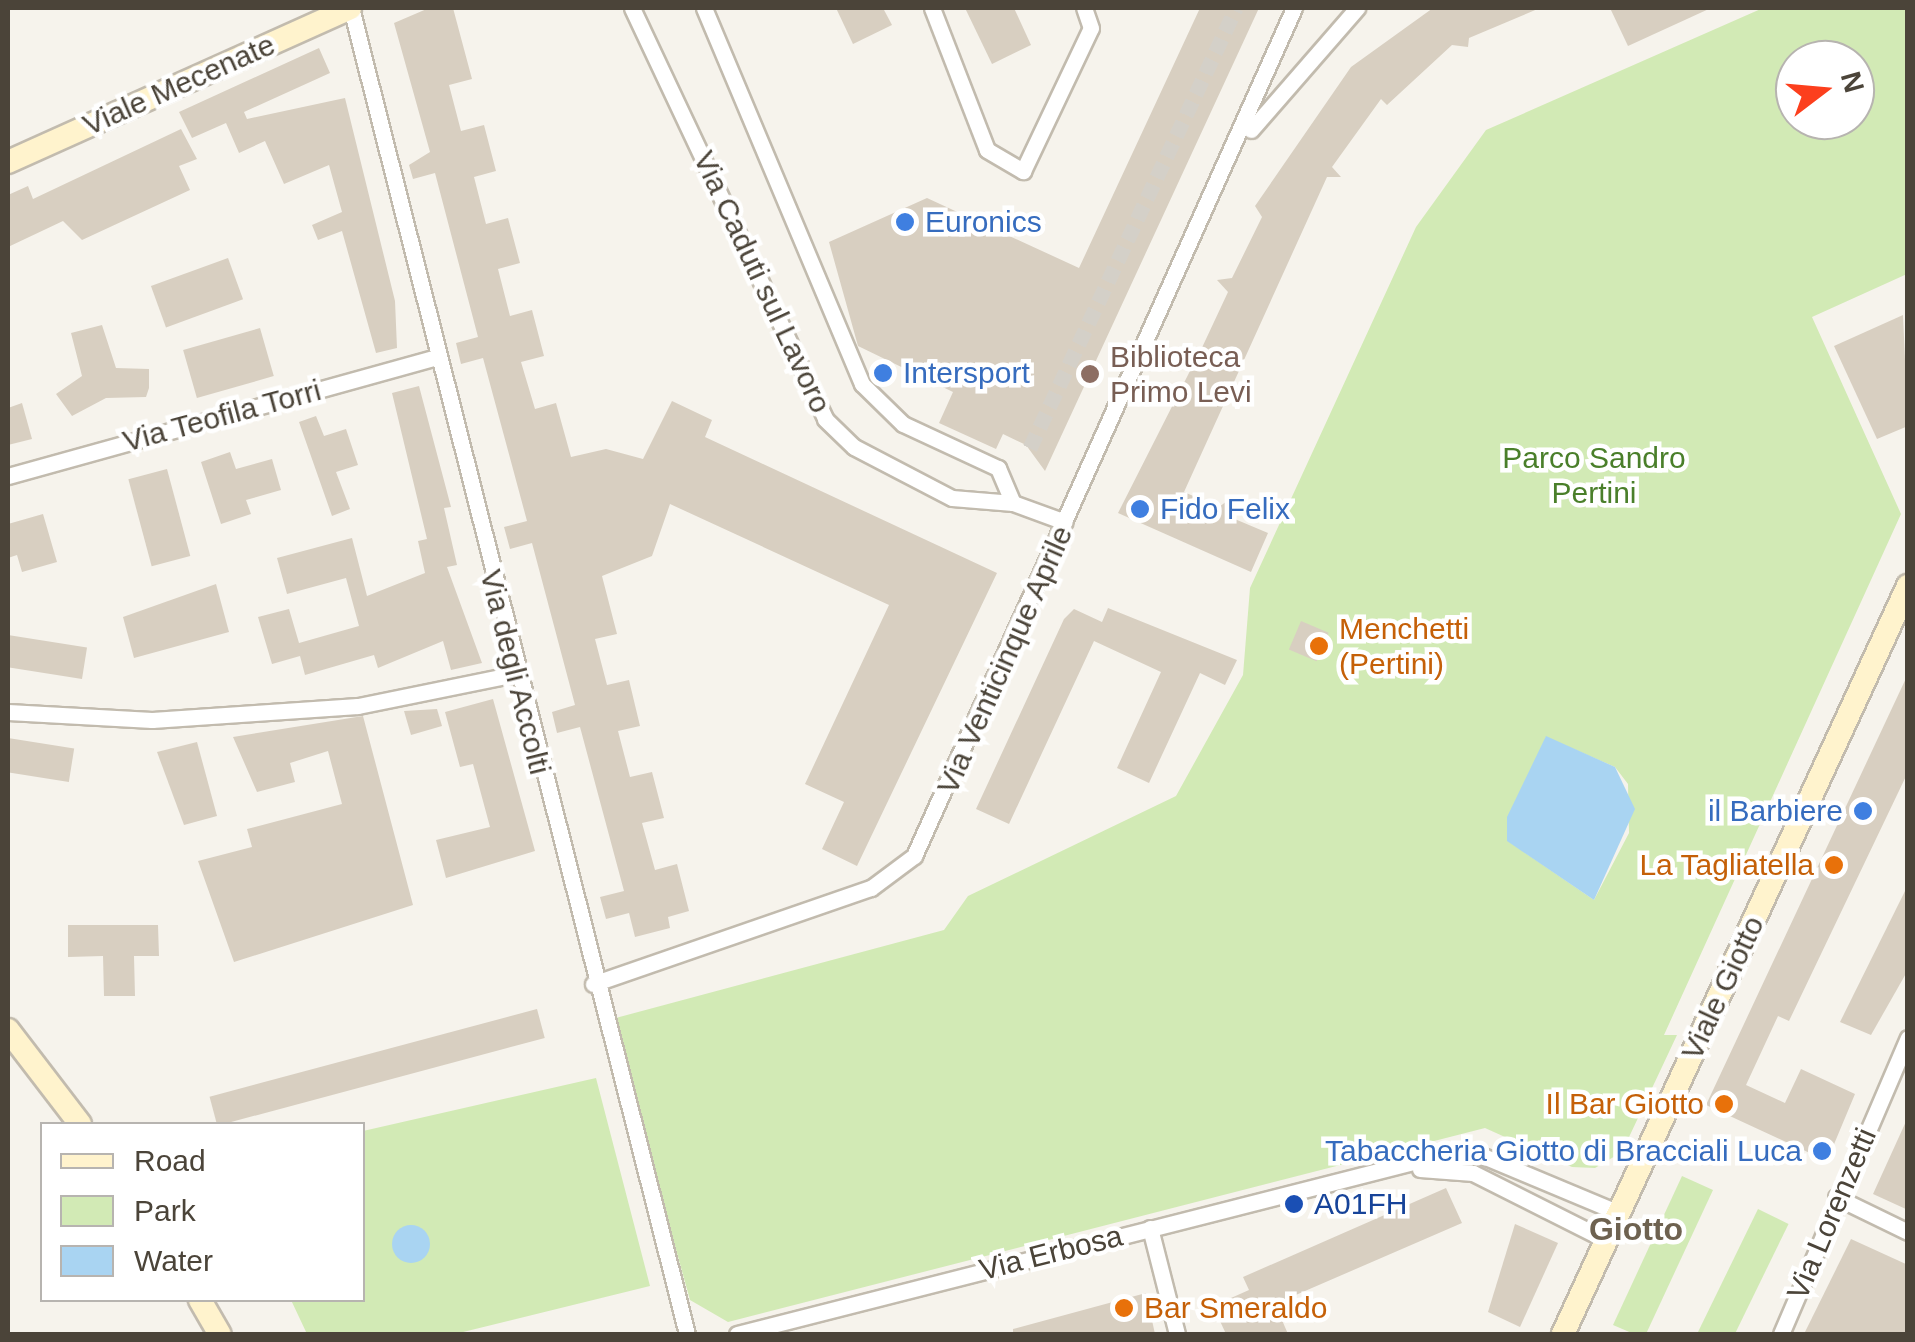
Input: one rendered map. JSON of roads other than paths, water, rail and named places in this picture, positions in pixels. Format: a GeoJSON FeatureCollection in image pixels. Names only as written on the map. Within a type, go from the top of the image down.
{"type":"FeatureCollection","features":[{"type":"Feature","properties":{"kind":"street","name":"Viale Mecenate"},"geometry":{"type":"LineString","coordinates":[[8,162],[350,8]]}},
{"type":"Feature","properties":{"kind":"street","name":"Via degli Accolti"},"geometry":{"type":"LineString","coordinates":[[350,8],[593,984],[686,1334]]}},
{"type":"Feature","properties":{"kind":"street","name":"Via Caduti sul Lavoro"},"geometry":{"type":"LineString","coordinates":[[632,8],[825,420],[854,447],[952,498],[1013,503],[1065,522]]}},
{"type":"Feature","properties":{"kind":"street","name":"Via Caduti sul Lavoro"},"geometry":{"type":"LineString","coordinates":[[704,8],[862,384],[903,424],[998,468],[1013,503]]}},
{"type":"Feature","properties":{"kind":"street"},"geometry":{"type":"LineString","coordinates":[[932,8],[988,150],[1023,171],[1091,28],[1084,8]]}},
{"type":"Feature","properties":{"kind":"street","name":"Via Venticinque Aprile"},"geometry":{"type":"LineString","coordinates":[[593,984],[871,888],[914,856],[1239,145],[1294,8]]}},
{"type":"Feature","properties":{"kind":"street","name":"Via Venticinque Aprile"},"geometry":{"type":"LineString","coordinates":[[1239,145],[1357,8]]}},
{"type":"Feature","properties":{"kind":"street","name":"Via Teofila Torri"},"geometry":{"type":"LineString","coordinates":[[8,476],[437,357]]}},
{"type":"Feature","properties":{"kind":"street","name":"Viale Giotto"},"geometry":{"type":"LineString","coordinates":[[1562,1334],[1908,586]]}},
{"type":"Feature","properties":{"kind":"street"},"geometry":{"type":"LineString","coordinates":[[8,712],[152,720],[358,706],[516,674]]}},
{"type":"Feature","properties":{"kind":"street"},"geometry":{"type":"LineString","coordinates":[[8,1030],[78,1122]]}},
{"type":"Feature","properties":{"kind":"street","name":"Via Lorenzetti"},"geometry":{"type":"LineString","coordinates":[[1781,1334],[1836,1197],[1908,1038]]}},
{"type":"Feature","properties":{"kind":"street","name":"Via Erbosa"},"geometry":{"type":"LineString","coordinates":[[737,1334],[1429,1158],[1483,1156],[1618,1213]]}},
{"type":"Feature","properties":{"kind":"street","name":"Via Erbosa"},"geometry":{"type":"LineString","coordinates":[[1366,1175],[1473,1172],[1606,1240]]}},
{"type":"Feature","properties":{"kind":"street"},"geometry":{"type":"LineString","coordinates":[[1836,1197],[1908,1232]]}},
{"type":"Feature","properties":{"kind":"street"},"geometry":{"type":"LineString","coordinates":[[1150,1228],[1177,1334]]}},
{"type":"Feature","properties":{"kind":"street"},"geometry":{"type":"LineString","coordinates":[[201,1302],[220,1334]]}},
{"type":"Feature","properties":{"kind":"water"},"geometry":{"type":"Polygon","coordinates":[[[1546,736],[1615,767],[1635,809],[1594,900],[1507,841],[1507,817],[1546,736]]]}},
{"type":"Feature","properties":{"kind":"water"},"geometry":{"type":"Polygon","coordinates":[[[411,1225],[424,1231],[430,1244],[424,1257],[411,1263],[398,1257],[392,1244],[398,1231],[411,1225]]]}},
{"type":"Feature","properties":{"kind":"tunnel"},"geometry":{"type":"LineString","coordinates":[[1030,448],[1236,8]]}},
{"type":"Feature","properties":{"kind":"place","name":"Euronics"},"geometry":{"type":"Point","coordinates":[905,222]}},
{"type":"Feature","properties":{"kind":"place","name":"Intersport"},"geometry":{"type":"Point","coordinates":[883,373]}},
{"type":"Feature","properties":{"kind":"place","name":"Biblioteca Primo Levi"},"geometry":{"type":"Point","coordinates":[1090,374]}},
{"type":"Feature","properties":{"kind":"place","name":"Fido Felix"},"geometry":{"type":"Point","coordinates":[1140,509]}},
{"type":"Feature","properties":{"kind":"place","name":"Menchetti (Pertini)"},"geometry":{"type":"Point","coordinates":[1319,646]}},
{"type":"Feature","properties":{"kind":"place","name":"il Barbiere"},"geometry":{"type":"Point","coordinates":[1863,811]}},
{"type":"Feature","properties":{"kind":"place","name":"La Tagliatella"},"geometry":{"type":"Point","coordinates":[1834,865]}},
{"type":"Feature","properties":{"kind":"place","name":"Il Bar Giotto"},"geometry":{"type":"Point","coordinates":[1724,1104]}},
{"type":"Feature","properties":{"kind":"place","name":"Tabaccheria Giotto di Bracciali Luca"},"geometry":{"type":"Point","coordinates":[1822,1151]}},
{"type":"Feature","properties":{"kind":"place","name":"A01FH"},"geometry":{"type":"Point","coordinates":[1294,1204]}},
{"type":"Feature","properties":{"kind":"place","name":"Bar Smeraldo"},"geometry":{"type":"Point","coordinates":[1124,1308]}},
{"type":"Feature","properties":{"kind":"district","name":"Giotto"},"geometry":{"type":"Point","coordinates":[1636,1229]}},
{"type":"Feature","properties":{"kind":"park label","name":"Parco Sandro Pertini"},"geometry":{"type":"Point","coordinates":[1594,475]}}]}
